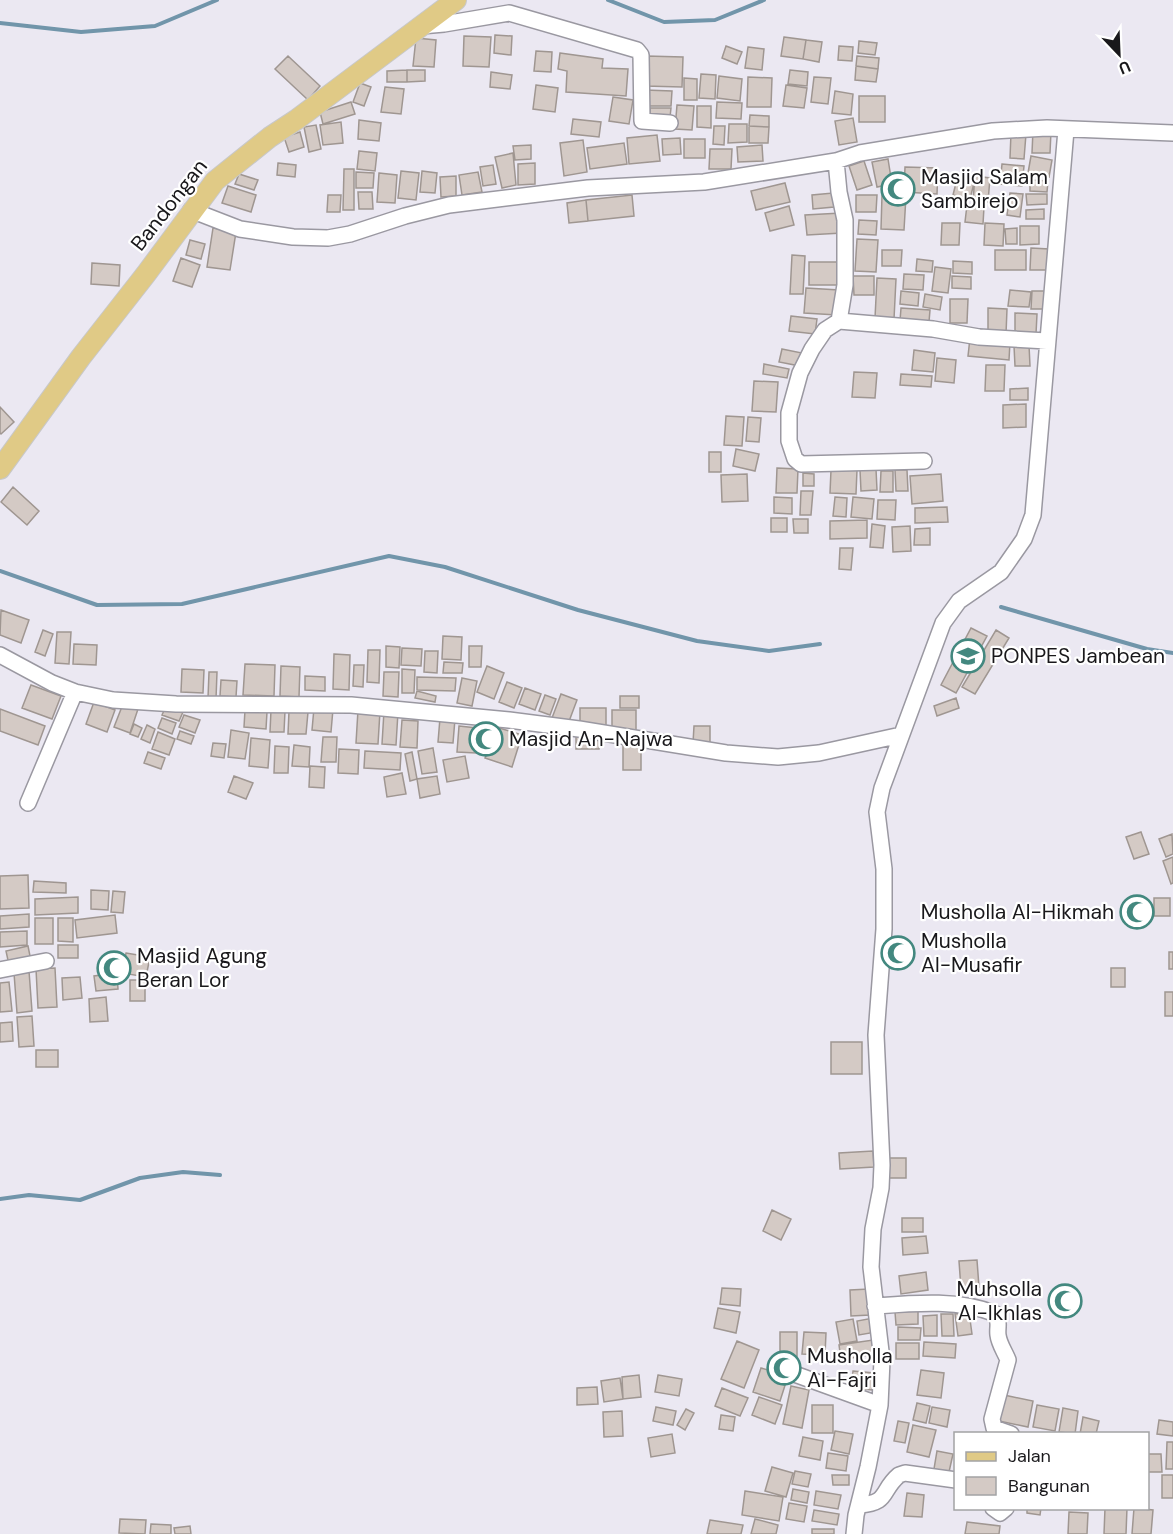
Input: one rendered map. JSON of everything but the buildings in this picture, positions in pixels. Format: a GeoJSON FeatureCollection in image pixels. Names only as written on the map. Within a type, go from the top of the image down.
{"type":"FeatureCollection","features":[{"type":"Feature","properties":{"kind":"main road","name":"Bandongan"},"geometry":{"type":"LineString","coordinates":[[0,469],[191,210],[215,181],[456,0]]}},
{"type":"Feature","properties":{"kind":"street"},"geometry":{"type":"LineString","coordinates":[[421,26],[509,13],[637,50],[641,54],[642,122],[670,123]]}},
{"type":"Feature","properties":{"kind":"street"},"geometry":{"type":"LineString","coordinates":[[191,210],[240,228],[293,237],[328,238],[350,234],[405,216],[449,205],[588,188],[705,182],[836,161],[860,153],[993,131],[1023,128],[1173,133]]}},
{"type":"Feature","properties":{"kind":"street"},"geometry":{"type":"LineString","coordinates":[[854,1534],[880,1405],[882,1360],[871,1267],[873,1230],[881,1188],[882,1165],[876,1035],[884,929],[884,869],[877,812],[882,788],[943,623],[964,596],[1001,572],[1024,539],[1033,515],[1066,130]]}},
{"type":"Feature","properties":{"kind":"street"},"geometry":{"type":"LineString","coordinates":[[836,161],[845,220],[845,285],[839,321]]}},
{"type":"Feature","properties":{"kind":"street"},"geometry":{"type":"LineString","coordinates":[[924,461],[801,464],[795,459],[789,441],[788,419],[800,373],[825,330],[839,321],[933,329],[980,337],[1047,341]]}},
{"type":"Feature","properties":{"kind":"street"},"geometry":{"type":"LineString","coordinates":[[0,655],[52,683],[75,692],[113,699],[177,704],[351,705],[482,717],[579,729],[726,753],[778,757],[819,753],[901,735]]}},
{"type":"Feature","properties":{"kind":"street"},"geometry":{"type":"LineString","coordinates":[[28,802],[75,692]]}},
{"type":"Feature","properties":{"kind":"street"},"geometry":{"type":"LineString","coordinates":[[0,969],[46,961]]}},
{"type":"Feature","properties":{"kind":"street"},"geometry":{"type":"LineString","coordinates":[[875,1306],[954,1304],[973,1306],[996,1314],[999,1319],[997,1333],[999,1343],[1008,1360],[992,1419],[994,1428],[1005,1432]]}},
{"type":"Feature","properties":{"kind":"street"},"geometry":{"type":"LineString","coordinates":[[789,1372],[880,1405]]}},
{"type":"Feature","properties":{"kind":"street"},"geometry":{"type":"LineString","coordinates":[[859,1505],[870,1504],[882,1498],[899,1475],[905,1473],[954,1480]]}},
{"type":"Feature","properties":{"kind":"waterway"},"geometry":{"type":"LineString","coordinates":[[0,23],[81,32],[155,26],[217,0]]}},
{"type":"Feature","properties":{"kind":"waterway"},"geometry":{"type":"LineString","coordinates":[[608,0],[664,22],[715,20],[764,0]]}},
{"type":"Feature","properties":{"kind":"waterway"},"geometry":{"type":"LineString","coordinates":[[0,571],[97,605],[182,604],[389,556],[445,567],[578,610],[697,641],[769,651],[820,644]]}},
{"type":"Feature","properties":{"kind":"waterway"},"geometry":{"type":"LineString","coordinates":[[1001,607],[1147,649],[1173,653]]}},
{"type":"Feature","properties":{"kind":"waterway"},"geometry":{"type":"LineString","coordinates":[[0,1199],[29,1195],[80,1200],[140,1178],[183,1172],[220,1175]]}},
{"type":"Feature","properties":{"kind":"place","name":"Masjid Salam Sambirejo"},"geometry":{"type":"Point","coordinates":[898,189]}},
{"type":"Feature","properties":{"kind":"place","name":"PONPES Jambean"},"geometry":{"type":"Point","coordinates":[968,656]}},
{"type":"Feature","properties":{"kind":"place","name":"Masjid An-Najwa"},"geometry":{"type":"Point","coordinates":[486,739]}},
{"type":"Feature","properties":{"kind":"place","name":"Musholla Al-Hikmah"},"geometry":{"type":"Point","coordinates":[1137,912]}},
{"type":"Feature","properties":{"kind":"place","name":"Musholla Al-Musafir"},"geometry":{"type":"Point","coordinates":[898,953]}},
{"type":"Feature","properties":{"kind":"place","name":"Masjid Agung Beran Lor"},"geometry":{"type":"Point","coordinates":[114,968]}},
{"type":"Feature","properties":{"kind":"place","name":"Muhsolla Al-Ikhlas"},"geometry":{"type":"Point","coordinates":[1065,1301]}},
{"type":"Feature","properties":{"kind":"place","name":"Musholla Al-Fajri"},"geometry":{"type":"Point","coordinates":[784,1368]}}]}
